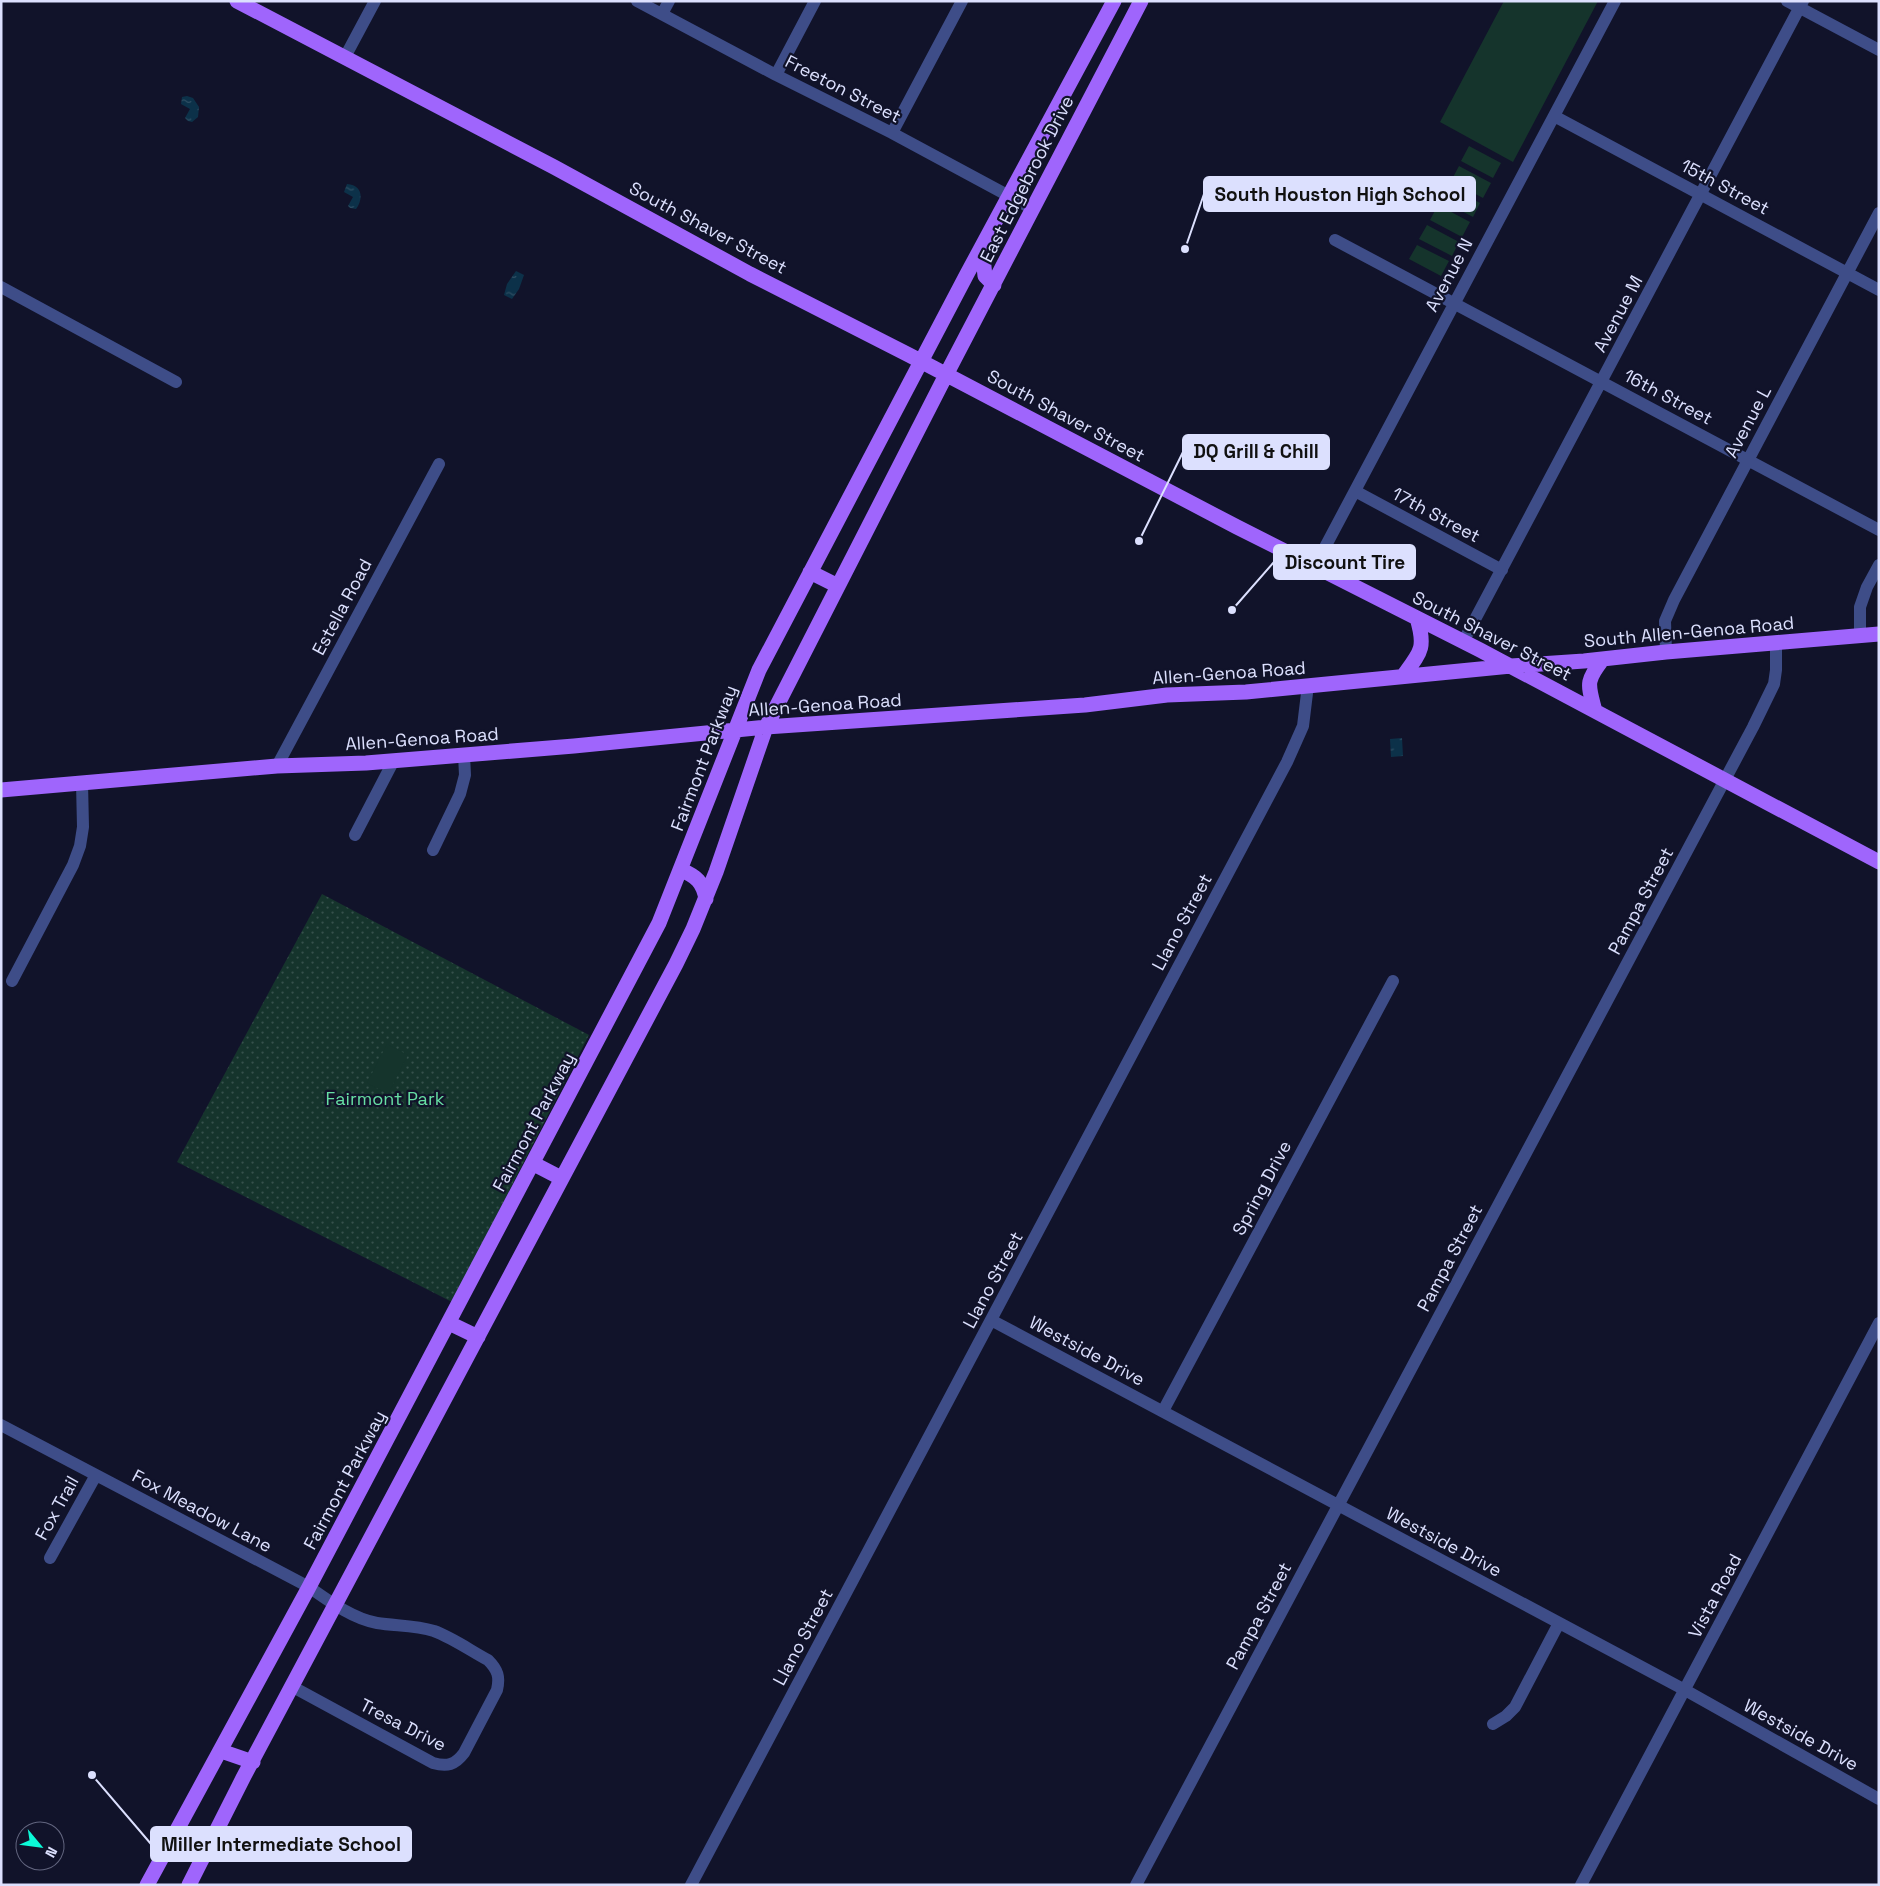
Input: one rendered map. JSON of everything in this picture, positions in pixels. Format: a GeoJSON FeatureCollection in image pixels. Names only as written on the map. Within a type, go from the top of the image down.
{"type":"FeatureCollection","features":[{"type":"Feature","properties":{"kind":"main road","name":"South Shaver Street"},"geometry":{"type":"LineString","coordinates":[[237,1],[554,167],[750,274],[1596,711],[1879,862]]}},
{"type":"Feature","properties":{"kind":"main road","name":"East Edgebrook Drive"},"geometry":{"type":"LineString","coordinates":[[922,362],[1114,1]]}},
{"type":"Feature","properties":{"kind":"main road","name":"East Edgebrook Drive"},"geometry":{"type":"LineString","coordinates":[[946,375],[1141,1]]}},
{"type":"Feature","properties":{"kind":"main road"},"geometry":{"type":"LineString","coordinates":[[1085,56],[1106,68]]}},
{"type":"Feature","properties":{"kind":"main road"},"geometry":{"type":"LineString","coordinates":[[982,248],[985,276],[994,285]]}},
{"type":"Feature","properties":{"kind":"main road","name":"Fairmont Parkway"},"geometry":{"type":"LineString","coordinates":[[151,1883],[534,1164],[659,923],[759,670],[922,362]]}},
{"type":"Feature","properties":{"kind":"main road"},"geometry":{"type":"LineString","coordinates":[[189,1885],[561,1178],[676,964],[706,899],[766,727],[946,375]]}},
{"type":"Feature","properties":{"kind":"main road"},"geometry":{"type":"LineString","coordinates":[[810,572],[838,586]]}},
{"type":"Feature","properties":{"kind":"main road"},"geometry":{"type":"LineString","coordinates":[[1403,676],[1418,656],[1421,648],[1423,636],[1417,618]]}},
{"type":"Feature","properties":{"kind":"main road","name":"South Allen-Genoa Road"},"geometry":{"type":"LineString","coordinates":[[1507,666],[1879,634]]}},
{"type":"Feature","properties":{"kind":"main road"},"geometry":{"type":"LineString","coordinates":[[1596,711],[1589,689],[1589,681],[1603,659]]}},
{"type":"Feature","properties":{"kind":"main road","name":"Allen-Genoa Road"},"geometry":{"type":"LineString","coordinates":[[1,790],[277,766],[464,755],[766,727],[1085,705],[1167,695],[1246,692],[1507,666]]}},
{"type":"Feature","properties":{"kind":"main road"},"geometry":{"type":"LineString","coordinates":[[681,870],[698,879],[704,889],[706,899]]}},
{"type":"Feature","properties":{"kind":"main road"},"geometry":{"type":"LineString","coordinates":[[534,1164],[561,1178]]}},
{"type":"Feature","properties":{"kind":"main road"},"geometry":{"type":"LineString","coordinates":[[449,1323],[478,1338]]}},
{"type":"Feature","properties":{"kind":"main road"},"geometry":{"type":"LineString","coordinates":[[221,1751],[253,1762]]}},
{"type":"Feature","properties":{"kind":"street"},"geometry":{"type":"LineString","coordinates":[[346,57],[375,1]]}},
{"type":"Feature","properties":{"kind":"street","name":"Freeton Street"},"geometry":{"type":"LineString","coordinates":[[637,1],[776,75],[892,133],[1033,209]]}},
{"type":"Feature","properties":{"kind":"street"},"geometry":{"type":"LineString","coordinates":[[662,14],[669,1]]}},
{"type":"Feature","properties":{"kind":"street"},"geometry":{"type":"LineString","coordinates":[[776,75],[815,1]]}},
{"type":"Feature","properties":{"kind":"street"},"geometry":{"type":"LineString","coordinates":[[892,133],[962,1]]}},
{"type":"Feature","properties":{"kind":"street","name":"Avenue N"},"geometry":{"type":"LineString","coordinates":[[1315,566],[1615,1]]}},
{"type":"Feature","properties":{"kind":"street"},"geometry":{"type":"LineString","coordinates":[[1788,1],[1801,4],[1879,50]]}},
{"type":"Feature","properties":{"kind":"street","name":"Avenue M"},"geometry":{"type":"LineString","coordinates":[[1463,642],[1801,4]]}},
{"type":"Feature","properties":{"kind":"street","name":"15th Street"},"geometry":{"type":"LineString","coordinates":[[1554,116],[1879,290]]}},
{"type":"Feature","properties":{"kind":"street","name":"Avenue L"},"geometry":{"type":"LineString","coordinates":[[1666,652],[1665,621],[1674,600],[1879,213]]}},
{"type":"Feature","properties":{"kind":"street","name":"16th Street"},"geometry":{"type":"LineString","coordinates":[[1335,240],[1879,530]]}},
{"type":"Feature","properties":{"kind":"street"},"geometry":{"type":"LineString","coordinates":[[1,287],[176,382]]}},
{"type":"Feature","properties":{"kind":"street","name":"Estella Road"},"geometry":{"type":"LineString","coordinates":[[277,766],[439,464]]}},
{"type":"Feature","properties":{"kind":"street","name":"17th Street"},"geometry":{"type":"LineString","coordinates":[[1354,491],[1502,570]]}},
{"type":"Feature","properties":{"kind":"street"},"geometry":{"type":"LineString","coordinates":[[1860,635],[1860,607],[1867,587],[1879,565]]}},
{"type":"Feature","properties":{"kind":"street","name":"Pampa Street"},"geometry":{"type":"LineString","coordinates":[[1136,1885],[1725,781],[1774,684],[1776,643]]}},
{"type":"Feature","properties":{"kind":"street","name":"Llano Street"},"geometry":{"type":"LineString","coordinates":[[691,1885],[1287,762],[1303,726],[1308,685]]}},
{"type":"Feature","properties":{"kind":"street"},"geometry":{"type":"LineString","coordinates":[[433,850],[460,794],[465,775],[464,755]]}},
{"type":"Feature","properties":{"kind":"street"},"geometry":{"type":"LineString","coordinates":[[356,835],[394,760]]}},
{"type":"Feature","properties":{"kind":"street"},"geometry":{"type":"LineString","coordinates":[[12,980],[73,865],[80,846],[83,827],[82,783]]}},
{"type":"Feature","properties":{"kind":"street","name":"Spring Drive"},"geometry":{"type":"LineString","coordinates":[[1163,1411],[1393,981]]}},
{"type":"Feature","properties":{"kind":"street","name":"Westside Drive"},"geometry":{"type":"LineString","coordinates":[[991,1320],[1685,1690],[1879,1799]]}},
{"type":"Feature","properties":{"kind":"street","name":"Vista Road"},"geometry":{"type":"LineString","coordinates":[[1581,1885],[1879,1324]]}},
{"type":"Feature","properties":{"kind":"street","name":"Fox Meadow Lane"},"geometry":{"type":"LineString","coordinates":[[1,1425],[309,1587],[336,1605],[364,1619],[376,1623],[410,1626],[436,1632],[488,1660],[495,1667],[500,1681],[481,1722]]}},
{"type":"Feature","properties":{"kind":"street","name":"Fox Trail"},"geometry":{"type":"LineString","coordinates":[[50,1558],[96,1475]]}},
{"type":"Feature","properties":{"kind":"street"},"geometry":{"type":"LineString","coordinates":[[1493,1724],[1506,1716],[1515,1707],[1559,1623]]}},
{"type":"Feature","properties":{"kind":"street","name":"Tresa Drive"},"geometry":{"type":"LineString","coordinates":[[293,1687],[433,1763],[445,1766],[459,1760],[481,1722]]}},
{"type":"Feature","properties":{"kind":"green space"},"geometry":{"type":"Polygon","coordinates":[[[1504,1],[1598,1],[1513,162],[1440,122],[1504,1]]]}},
{"type":"Feature","properties":{"kind":"green space"},"geometry":{"type":"Polygon","coordinates":[[[1469,146],[1501,163],[1493,178],[1461,161],[1469,146]]]}},
{"type":"Feature","properties":{"kind":"green space"},"geometry":{"type":"Polygon","coordinates":[[[1459,166],[1491,183],[1483,198],[1451,181],[1459,166]]]}},
{"type":"Feature","properties":{"kind":"green space"},"geometry":{"type":"Polygon","coordinates":[[[1448,186],[1480,203],[1473,217],[1441,200],[1448,186]]]}},
{"type":"Feature","properties":{"kind":"green space"},"geometry":{"type":"Polygon","coordinates":[[[1438,205],[1470,222],[1462,237],[1430,220],[1438,205]]]}},
{"type":"Feature","properties":{"kind":"green space"},"geometry":{"type":"Polygon","coordinates":[[[1427,225],[1459,242],[1452,256],[1419,239],[1427,225]]]}},
{"type":"Feature","properties":{"kind":"green space"},"geometry":{"type":"Polygon","coordinates":[[[1417,245],[1449,261],[1441,276],[1409,259],[1417,245]]]}},
{"type":"Feature","properties":{"kind":"green space","name":"Fairmont Park"},"geometry":{"type":"Polygon","coordinates":[[[322,894],[589,1035],[452,1302],[177,1162],[322,894]]]}},
{"type":"Feature","properties":{"kind":"green space"},"geometry":{"type":"Polygon","coordinates":[[[387,1044],[408,1055],[388,1094],[367,1083],[387,1044]]]}},
{"type":"Feature","properties":{"kind":"water"},"geometry":{"type":"Polygon","coordinates":[[[182,97],[193,98],[199,107],[198,117],[192,122],[185,118],[190,109],[181,104],[182,97]]]}},
{"type":"Feature","properties":{"kind":"water"},"geometry":{"type":"Polygon","coordinates":[[[347,184],[359,189],[361,197],[356,209],[348,206],[353,197],[344,192],[347,184]]]}},
{"type":"Feature","properties":{"kind":"water"},"geometry":{"type":"Polygon","coordinates":[[[516,271],[524,275],[519,289],[512,299],[504,295],[507,284],[516,271]]]}},
{"type":"Feature","properties":{"kind":"water"},"geometry":{"type":"Polygon","coordinates":[[[1402,738],[1403,756],[1391,757],[1390,739],[1402,738]]]}},
{"type":"Feature","properties":{"kind":"place","name":"South Houston High School"},"geometry":{"type":"Point","coordinates":[1185,249]}},
{"type":"Feature","properties":{"kind":"place","name":"DQ Grill & Chill"},"geometry":{"type":"Point","coordinates":[1139,541]}},
{"type":"Feature","properties":{"kind":"place","name":"Discount Tire"},"geometry":{"type":"Point","coordinates":[1232,610]}},
{"type":"Feature","properties":{"kind":"place","name":"Miller Intermediate School"},"geometry":{"type":"Point","coordinates":[92,1775]}}]}
